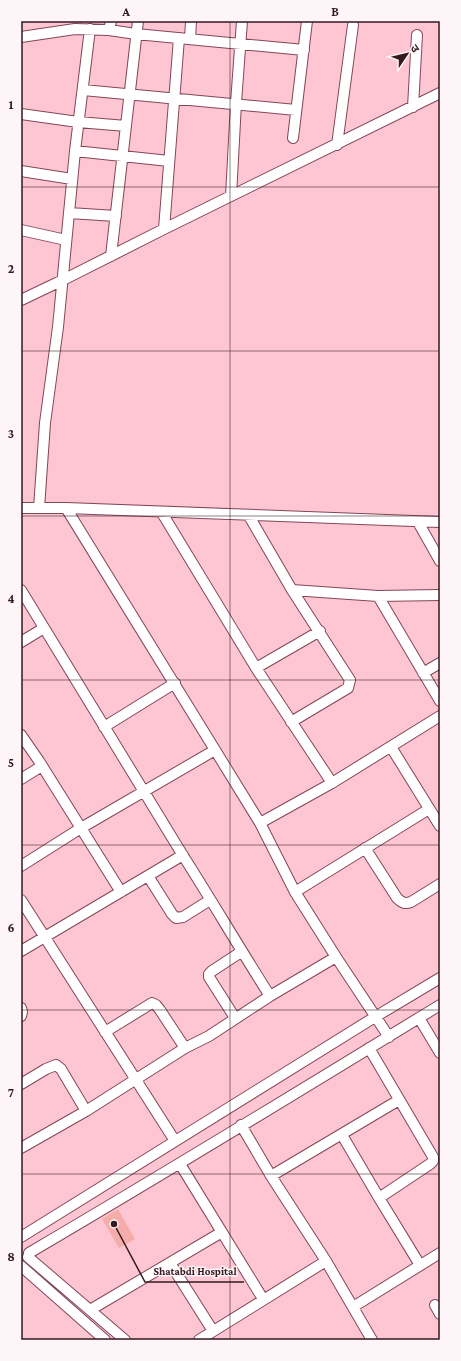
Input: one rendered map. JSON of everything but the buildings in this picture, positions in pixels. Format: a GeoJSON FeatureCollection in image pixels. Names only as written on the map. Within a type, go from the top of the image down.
{"type":"FeatureCollection","features":[{"type":"Feature","properties":{"kind":"street"},"geometry":{"type":"LineString","coordinates":[[111,256],[138,21]]}},
{"type":"Feature","properties":{"kind":"street"},"geometry":{"type":"LineString","coordinates":[[190,39],[192,21]]}},
{"type":"Feature","properties":{"kind":"street"},"geometry":{"type":"LineString","coordinates":[[231,196],[242,21]]}},
{"type":"Feature","properties":{"kind":"street"},"geometry":{"type":"LineString","coordinates":[[293,138],[307,21]]}},
{"type":"Feature","properties":{"kind":"street"},"geometry":{"type":"LineString","coordinates":[[21,37],[61,31],[90,29],[110,25],[136,34],[304,50]]}},
{"type":"Feature","properties":{"kind":"street"},"geometry":{"type":"LineString","coordinates":[[337,145],[353,25]]}},
{"type":"Feature","properties":{"kind":"street"},"geometry":{"type":"LineString","coordinates":[[38,508],[45,423],[63,280],[78,122],[90,29]]}},
{"type":"Feature","properties":{"kind":"street"},"geometry":{"type":"LineString","coordinates":[[413,107],[417,35]]}},
{"type":"Feature","properties":{"kind":"street"},"geometry":{"type":"LineString","coordinates":[[164,229],[179,38]]}},
{"type":"Feature","properties":{"kind":"street"},"geometry":{"type":"LineString","coordinates":[[82,90],[174,99],[236,103],[296,110]]}},
{"type":"Feature","properties":{"kind":"street"},"geometry":{"type":"LineString","coordinates":[[21,300],[440,93]]}},
{"type":"Feature","properties":{"kind":"street"},"geometry":{"type":"LineString","coordinates":[[21,114],[78,122],[126,126]]}},
{"type":"Feature","properties":{"kind":"street"},"geometry":{"type":"LineString","coordinates":[[75,151],[169,161]]}},
{"type":"Feature","properties":{"kind":"street"},"geometry":{"type":"LineString","coordinates":[[21,171],[72,178]]}},
{"type":"Feature","properties":{"kind":"street"},"geometry":{"type":"LineString","coordinates":[[69,212],[116,216]]}},
{"type":"Feature","properties":{"kind":"street"},"geometry":{"type":"LineString","coordinates":[[21,230],[66,240]]}},
{"type":"Feature","properties":{"kind":"street"},"geometry":{"type":"LineString","coordinates":[[21,508],[66,508],[440,522]]}},
{"type":"Feature","properties":{"kind":"street"},"geometry":{"type":"LineString","coordinates":[[66,508],[260,823],[295,892],[389,1037]]}},
{"type":"Feature","properties":{"kind":"street"},"geometry":{"type":"LineString","coordinates":[[162,512],[256,668],[332,783]]}},
{"type":"Feature","properties":{"kind":"street"},"geometry":{"type":"LineString","coordinates":[[249,516],[292,590],[350,680],[348,688],[291,722]]}},
{"type":"Feature","properties":{"kind":"street"},"geometry":{"type":"LineString","coordinates":[[418,522],[440,561]]}},
{"type":"Feature","properties":{"kind":"street"},"geometry":{"type":"LineString","coordinates":[[21,590],[143,792],[183,854],[241,952],[270,996]]}},
{"type":"Feature","properties":{"kind":"street"},"geometry":{"type":"LineString","coordinates":[[292,590],[378,596],[440,595]]}},
{"type":"Feature","properties":{"kind":"street"},"geometry":{"type":"LineString","coordinates":[[378,596],[440,701]]}},
{"type":"Feature","properties":{"kind":"street"},"geometry":{"type":"LineString","coordinates":[[21,642],[44,628]]}},
{"type":"Feature","properties":{"kind":"street"},"geometry":{"type":"LineString","coordinates":[[256,668],[320,632]]}},
{"type":"Feature","properties":{"kind":"street"},"geometry":{"type":"LineString","coordinates":[[423,673],[440,663]]}},
{"type":"Feature","properties":{"kind":"street"},"geometry":{"type":"LineString","coordinates":[[104,727],[175,683]]}},
{"type":"Feature","properties":{"kind":"street"},"geometry":{"type":"LineString","coordinates":[[260,823],[332,783],[440,716]]}},
{"type":"Feature","properties":{"kind":"street"},"geometry":{"type":"LineString","coordinates":[[21,735],[27,742],[121,892]]}},
{"type":"Feature","properties":{"kind":"street"},"geometry":{"type":"LineString","coordinates":[[391,747],[440,826]]}},
{"type":"Feature","properties":{"kind":"street"},"geometry":{"type":"LineString","coordinates":[[21,866],[81,828],[215,750]]}},
{"type":"Feature","properties":{"kind":"street"},"geometry":{"type":"LineString","coordinates":[[21,779],[42,766]]}},
{"type":"Feature","properties":{"kind":"street"},"geometry":{"type":"LineString","coordinates":[[295,892],[430,809]]}},
{"type":"Feature","properties":{"kind":"street"},"geometry":{"type":"LineString","coordinates":[[365,848],[401,902],[406,904],[411,902],[440,884]]}},
{"type":"Feature","properties":{"kind":"street"},"geometry":{"type":"LineString","coordinates":[[21,951],[183,854]]}},
{"type":"Feature","properties":{"kind":"street"},"geometry":{"type":"LineString","coordinates":[[148,876],[176,918],[183,917],[210,900]]}},
{"type":"Feature","properties":{"kind":"street"},"geometry":{"type":"LineString","coordinates":[[21,900],[175,1141]]}},
{"type":"Feature","properties":{"kind":"street"},"geometry":{"type":"LineString","coordinates":[[236,1018],[209,977],[209,974],[241,952]]}},
{"type":"Feature","properties":{"kind":"street"},"geometry":{"type":"LineString","coordinates":[[23,1143],[86,1111],[185,1048],[209,1036],[270,996],[336,957]]}},
{"type":"Feature","properties":{"kind":"street"},"geometry":{"type":"LineString","coordinates":[[21,1237],[440,978]]}},
{"type":"Feature","properties":{"kind":"street"},"geometry":{"type":"LineString","coordinates":[[105,1032],[152,1003],[160,1010],[185,1048]]}},
{"type":"Feature","properties":{"kind":"street"},"geometry":{"type":"LineString","coordinates":[[105,1340],[21,1266],[24,1264],[29,1255],[440,1005]]}},
{"type":"Feature","properties":{"kind":"street"},"geometry":{"type":"LineString","coordinates":[[21,1008],[21,1016]]}},
{"type":"Feature","properties":{"kind":"street"},"geometry":{"type":"LineString","coordinates":[[418,1018],[440,1053]]}},
{"type":"Feature","properties":{"kind":"street"},"geometry":{"type":"LineString","coordinates":[[369,1048],[433,1156],[433,1161],[430,1164],[378,1198]]}},
{"type":"Feature","properties":{"kind":"street"},"geometry":{"type":"LineString","coordinates":[[21,1084],[46,1069],[56,1065],[61,1069],[86,1111]]}},
{"type":"Feature","properties":{"kind":"street"},"geometry":{"type":"LineString","coordinates":[[271,1176],[399,1100]]}},
{"type":"Feature","properties":{"kind":"street"},"geometry":{"type":"LineString","coordinates":[[241,1125],[271,1176],[326,1261],[372,1340]]}},
{"type":"Feature","properties":{"kind":"street"},"geometry":{"type":"LineString","coordinates":[[342,1134],[378,1198],[420,1265]]}},
{"type":"Feature","properties":{"kind":"street"},"geometry":{"type":"LineString","coordinates":[[180,1164],[263,1299]]}},
{"type":"Feature","properties":{"kind":"street"},"geometry":{"type":"LineString","coordinates":[[90,1310],[222,1232]]}},
{"type":"Feature","properties":{"kind":"street"},"geometry":{"type":"LineString","coordinates":[[21,1242],[26,1246],[29,1255],[125,1340]]}},
{"type":"Feature","properties":{"kind":"street"},"geometry":{"type":"LineString","coordinates":[[353,1307],[440,1253]]}},
{"type":"Feature","properties":{"kind":"street"},"geometry":{"type":"LineString","coordinates":[[199,1340],[326,1261]]}},
{"type":"Feature","properties":{"kind":"street"},"geometry":{"type":"LineString","coordinates":[[170,1263],[213,1331]]}},
{"type":"Feature","properties":{"kind":"place","name":"Shatabdi Hospital"},"geometry":{"type":"Point","coordinates":[114,1224]}}]}
